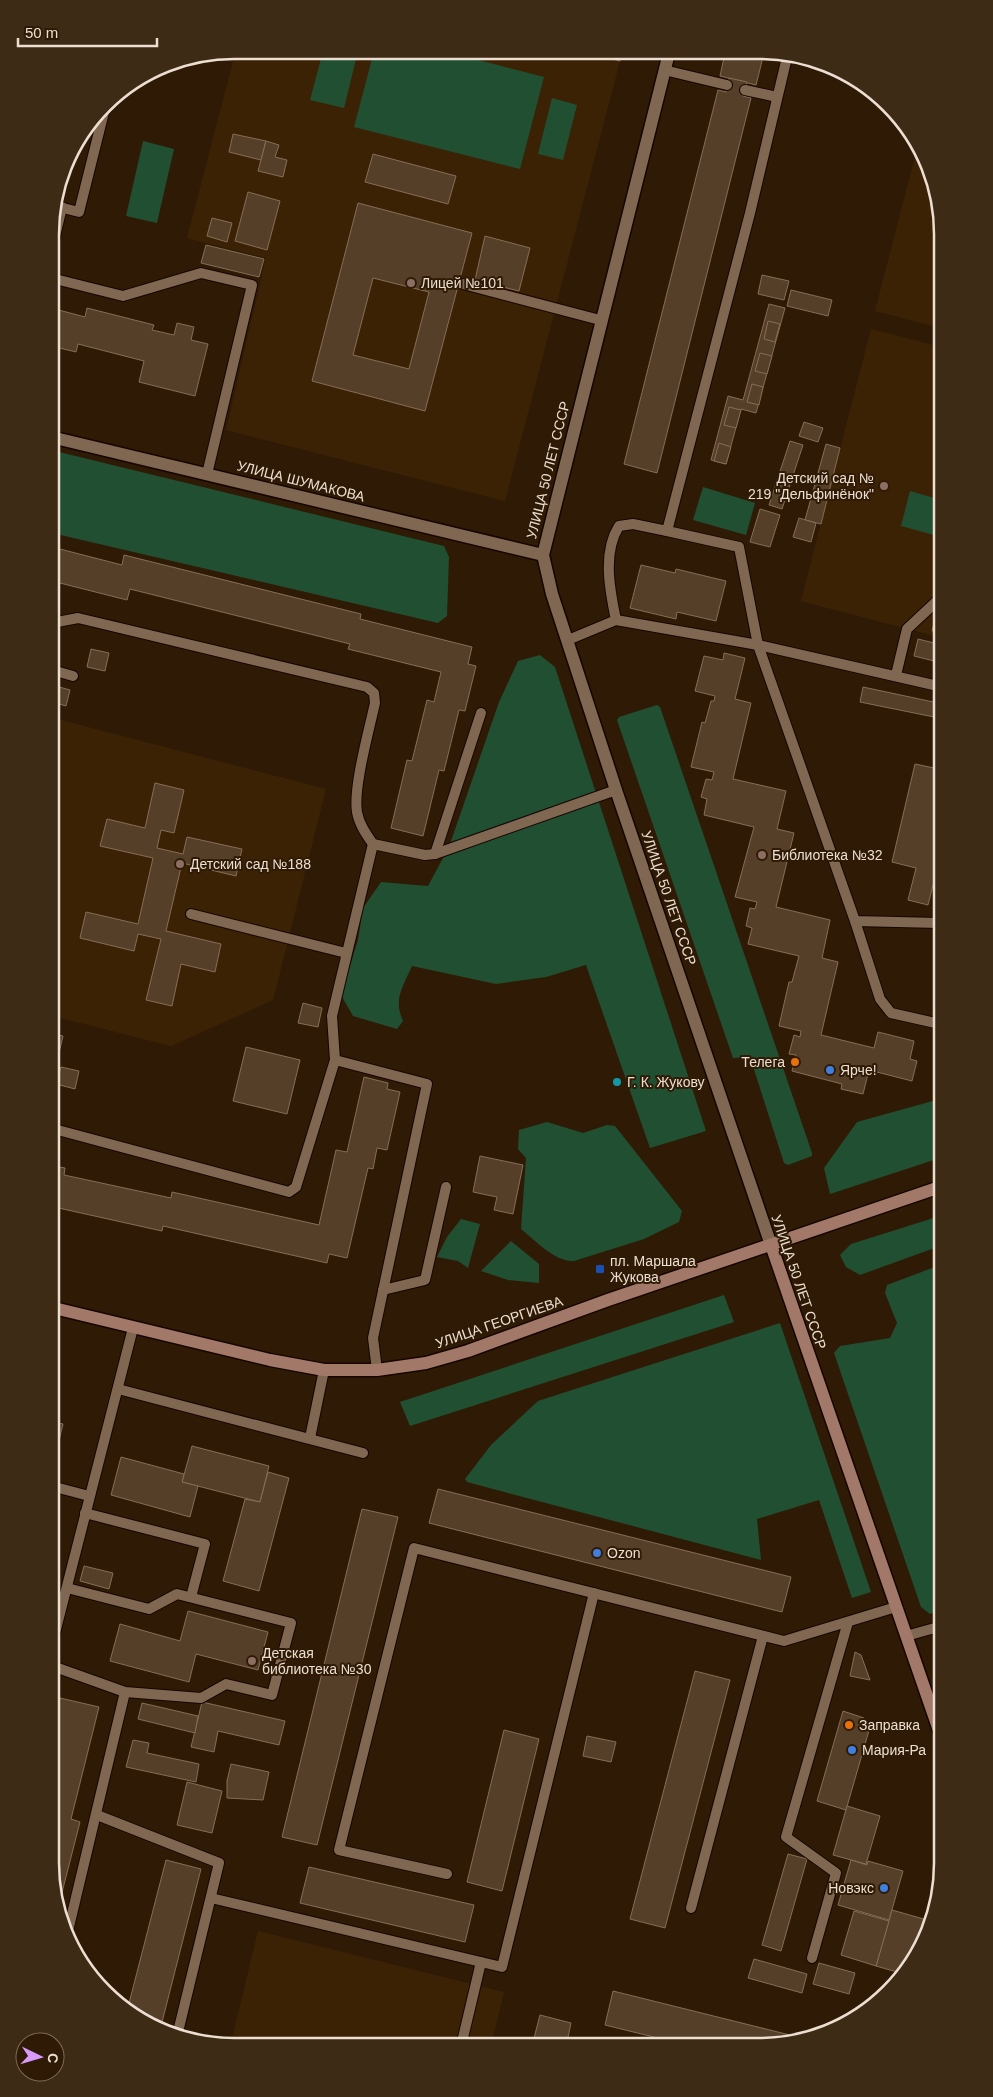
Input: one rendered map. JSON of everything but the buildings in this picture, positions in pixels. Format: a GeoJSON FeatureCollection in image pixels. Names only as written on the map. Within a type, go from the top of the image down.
{"type":"FeatureCollection","features":[{"type":"Feature","properties":{"kind":"street","name":"УЛИЦА 50 ЛЕТ СССР"},"geometry":{"type":"LineString","coordinates":[[667,59],[600,320],[543,554],[552,594],[616,790],[934,1716]]}},
{"type":"Feature","properties":{"kind":"street","name":"УЛИЦА ШУМАКОВА"},"geometry":{"type":"LineString","coordinates":[[59,439],[543,554]]}},
{"type":"Feature","properties":{"kind":"street","name":"УЛИЦА ГЕОРГИЕВА"},"geometry":{"type":"LineString","coordinates":[[59,1309],[270,1360],[324,1370],[377,1370],[426,1362],[468,1351],[934,1189]]}},
{"type":"Feature","properties":{"kind":"lane"},"geometry":{"type":"LineString","coordinates":[[667,530],[750,213],[786,61]]}},
{"type":"Feature","properties":{"kind":"lane"},"geometry":{"type":"LineString","coordinates":[[664,70],[727,85]]}},
{"type":"Feature","properties":{"kind":"lane"},"geometry":{"type":"LineString","coordinates":[[745,90],[777,97]]}},
{"type":"Feature","properties":{"kind":"lane"},"geometry":{"type":"LineString","coordinates":[[61,208],[79,212],[103,117]]}},
{"type":"Feature","properties":{"kind":"lane"},"geometry":{"type":"LineString","coordinates":[[59,280],[123,296],[201,273],[252,285],[207,474]]}},
{"type":"Feature","properties":{"kind":"lane"},"geometry":{"type":"LineString","coordinates":[[463,284],[600,320]]}},
{"type":"Feature","properties":{"kind":"lane"},"geometry":{"type":"LineString","coordinates":[[616,620],[608,581],[613,536],[620,526],[633,524],[739,547],[758,645],[856,922],[880,999],[890,1013],[934,1023]]}},
{"type":"Feature","properties":{"kind":"lane"},"geometry":{"type":"LineString","coordinates":[[896,675],[907,629],[934,604]]}},
{"type":"Feature","properties":{"kind":"lane"},"geometry":{"type":"LineString","coordinates":[[59,622],[78,618],[367,687],[374,693],[374,703],[358,791],[357,812],[363,829],[373,844],[425,856],[436,854],[616,790]]}},
{"type":"Feature","properties":{"kind":"lane"},"geometry":{"type":"LineString","coordinates":[[568,640],[616,620],[758,645],[934,685]]}},
{"type":"Feature","properties":{"kind":"lane"},"geometry":{"type":"LineString","coordinates":[[59,672],[72,676]]}},
{"type":"Feature","properties":{"kind":"lane"},"geometry":{"type":"LineString","coordinates":[[436,854],[481,713]]}},
{"type":"Feature","properties":{"kind":"lane"},"geometry":{"type":"LineString","coordinates":[[59,1130],[289,1192],[296,1187],[335,1060],[332,1016],[373,844]]}},
{"type":"Feature","properties":{"kind":"lane"},"geometry":{"type":"LineString","coordinates":[[191,914],[346,953]]}},
{"type":"Feature","properties":{"kind":"lane"},"geometry":{"type":"LineString","coordinates":[[856,922],[934,923]]}},
{"type":"Feature","properties":{"kind":"lane"},"geometry":{"type":"LineString","coordinates":[[335,1060],[427,1084],[373,1338],[377,1370]]}},
{"type":"Feature","properties":{"kind":"lane"},"geometry":{"type":"LineString","coordinates":[[383,1290],[424,1280],[446,1187]]}},
{"type":"Feature","properties":{"kind":"lane"},"geometry":{"type":"LineString","coordinates":[[59,1611],[133,1328]]}},
{"type":"Feature","properties":{"kind":"lane"},"geometry":{"type":"LineString","coordinates":[[310,1438],[324,1370]]}},
{"type":"Feature","properties":{"kind":"lane"},"geometry":{"type":"LineString","coordinates":[[118,1389],[363,1452]]}},
{"type":"Feature","properties":{"kind":"lane"},"geometry":{"type":"LineString","coordinates":[[59,1489],[89,1496]]}},
{"type":"Feature","properties":{"kind":"lane"},"geometry":{"type":"LineString","coordinates":[[85,1513],[205,1544],[191,1597]]}},
{"type":"Feature","properties":{"kind":"lane"},"geometry":{"type":"LineString","coordinates":[[447,1874],[339,1850],[414,1548],[784,1641],[896,1607]]}},
{"type":"Feature","properties":{"kind":"lane"},"geometry":{"type":"LineString","coordinates":[[59,1668],[125,1692],[201,1698],[226,1684],[272,1695],[291,1624],[177,1594],[149,1609],[66,1588]]}},
{"type":"Feature","properties":{"kind":"lane"},"geometry":{"type":"LineString","coordinates":[[211,1898],[502,1967],[594,1593]]}},
{"type":"Feature","properties":{"kind":"lane"},"geometry":{"type":"LineString","coordinates":[[812,1958],[836,1872],[786,1838],[848,1622]]}},
{"type":"Feature","properties":{"kind":"lane"},"geometry":{"type":"LineString","coordinates":[[906,1636],[934,1628]]}},
{"type":"Feature","properties":{"kind":"lane"},"geometry":{"type":"LineString","coordinates":[[691,1908],[763,1636]]}},
{"type":"Feature","properties":{"kind":"lane"},"geometry":{"type":"LineString","coordinates":[[70,1923],[125,1692]]}},
{"type":"Feature","properties":{"kind":"lane"},"geometry":{"type":"LineString","coordinates":[[97,1815],[219,1863],[179,2029]]}},
{"type":"Feature","properties":{"kind":"lane"},"geometry":{"type":"LineString","coordinates":[[463,2038],[481,1962]]}},
{"type":"Feature","properties":{"kind":"shaded area","name":"Лицей №101"},"geometry":{"type":"Polygon","coordinates":[[[234,59],[613,59],[620,61],[505,501],[226,430],[266,258],[187,238],[234,59]]]}},
{"type":"Feature","properties":{"kind":"shaded area"},"geometry":{"type":"Polygon","coordinates":[[[915,155],[925,178],[933,211],[934,326],[875,311],[915,155]]]}},
{"type":"Feature","properties":{"kind":"shaded area","name":"Детский сад № 219 \"Дельфинёнок\""},"geometry":{"type":"Polygon","coordinates":[[[871,329],[934,345],[934,636],[801,601],[871,329]]]}},
{"type":"Feature","properties":{"kind":"shaded area","name":"Детский сад №188"},"geometry":{"type":"Polygon","coordinates":[[[59,720],[326,789],[273,1000],[171,1046],[59,1018],[59,720]]]}},
{"type":"Feature","properties":{"kind":"shaded area"},"geometry":{"type":"Polygon","coordinates":[[[258,1931],[504,1992],[493,2038],[232,2038],[258,1931]]]}},
{"type":"Feature","properties":{"kind":"green space"},"geometry":{"type":"Polygon","coordinates":[[[321,59],[356,59],[344,108],[310,100],[321,59]]]}},
{"type":"Feature","properties":{"kind":"green space"},"geometry":{"type":"Polygon","coordinates":[[[372,59],[475,59],[544,77],[520,169],[354,127],[372,59]]]}},
{"type":"Feature","properties":{"kind":"green space"},"geometry":{"type":"Polygon","coordinates":[[[552,98],[577,105],[563,160],[538,154],[552,98]]]}},
{"type":"Feature","properties":{"kind":"green space"},"geometry":{"type":"Polygon","coordinates":[[[143,141],[174,149],[157,223],[126,216],[143,141]]]}},
{"type":"Feature","properties":{"kind":"green space"},"geometry":{"type":"Polygon","coordinates":[[[59,452],[444,546],[449,557],[447,616],[438,623],[59,535],[59,452]]]}},
{"type":"Feature","properties":{"kind":"green space"},"geometry":{"type":"Polygon","coordinates":[[[703,487],[755,503],[746,535],[693,520],[703,487]]]}},
{"type":"Feature","properties":{"kind":"green space"},"geometry":{"type":"Polygon","coordinates":[[[910,491],[934,498],[934,535],[901,526],[910,491]]]}},
{"type":"Feature","properties":{"kind":"green space"},"geometry":{"type":"Polygon","coordinates":[[[540,655],[555,667],[706,1131],[650,1148],[586,965],[546,977],[496,984],[412,966],[400,993],[399,1006],[403,1021],[397,1029],[353,1016],[341,995],[358,940],[363,908],[381,882],[428,886],[449,847],[499,702],[518,661],[540,655]]]}},
{"type":"Feature","properties":{"kind":"green space"},"geometry":{"type":"Polygon","coordinates":[[[657,705],[660,707],[812,1153],[812,1156],[788,1165],[784,1163],[750,1057],[733,1058],[617,720],[619,717],[657,705]]]}},
{"type":"Feature","properties":{"kind":"green space"},"geometry":{"type":"Polygon","coordinates":[[[934,1101],[934,1160],[830,1194],[824,1168],[857,1122],[934,1101]]]}},
{"type":"Feature","properties":{"kind":"green space"},"geometry":{"type":"Polygon","coordinates":[[[547,1122],[583,1133],[607,1125],[615,1126],[682,1211],[679,1222],[644,1239],[574,1261],[560,1258],[546,1250],[521,1229],[526,1158],[518,1149],[519,1130],[547,1122]]]}},
{"type":"Feature","properties":{"kind":"green space"},"geometry":{"type":"Polygon","coordinates":[[[934,1218],[934,1248],[860,1275],[846,1267],[840,1255],[851,1244],[934,1218]]]}},
{"type":"Feature","properties":{"kind":"green space"},"geometry":{"type":"Polygon","coordinates":[[[461,1219],[480,1224],[468,1268],[458,1261],[437,1257],[447,1237],[461,1219]]]}},
{"type":"Feature","properties":{"kind":"green space"},"geometry":{"type":"Polygon","coordinates":[[[511,1241],[539,1264],[539,1283],[508,1280],[481,1271],[511,1241]]]}},
{"type":"Feature","properties":{"kind":"green space"},"geometry":{"type":"Polygon","coordinates":[[[934,1267],[934,1612],[930,1614],[921,1607],[834,1353],[840,1346],[890,1338],[897,1323],[885,1293],[887,1285],[934,1267]]]}},
{"type":"Feature","properties":{"kind":"green space"},"geometry":{"type":"Polygon","coordinates":[[[724,1295],[734,1322],[410,1426],[400,1402],[724,1295]]]}},
{"type":"Feature","properties":{"kind":"green space"},"geometry":{"type":"Polygon","coordinates":[[[780,1323],[871,1592],[852,1598],[819,1500],[757,1519],[761,1560],[467,1482],[465,1479],[491,1445],[538,1401],[780,1323]]]}},
{"type":"Feature","properties":{"kind":"place","name":"Лицей №101"},"geometry":{"type":"Point","coordinates":[411,283]}},
{"type":"Feature","properties":{"kind":"place","name":"Детский сад № 219 \"Дельфинёнок\""},"geometry":{"type":"Point","coordinates":[884,486]}},
{"type":"Feature","properties":{"kind":"place","name":"Библиотека №32"},"geometry":{"type":"Point","coordinates":[762,855]}},
{"type":"Feature","properties":{"kind":"place","name":"Детский сад №188"},"geometry":{"type":"Point","coordinates":[180,864]}},
{"type":"Feature","properties":{"kind":"place","name":"Телега"},"geometry":{"type":"Point","coordinates":[795,1062]}},
{"type":"Feature","properties":{"kind":"place","name":"Ярче!"},"geometry":{"type":"Point","coordinates":[830,1070]}},
{"type":"Feature","properties":{"kind":"place","name":"Г. К. Жукову"},"geometry":{"type":"Point","coordinates":[617,1082]}},
{"type":"Feature","properties":{"kind":"place","name":"пл. Маршала Жукова"},"geometry":{"type":"Point","coordinates":[600,1269]}},
{"type":"Feature","properties":{"kind":"place","name":"Ozon"},"geometry":{"type":"Point","coordinates":[597,1553]}},
{"type":"Feature","properties":{"kind":"place","name":"Детская библиотека №30"},"geometry":{"type":"Point","coordinates":[252,1661]}},
{"type":"Feature","properties":{"kind":"place","name":"Заправка"},"geometry":{"type":"Point","coordinates":[849,1725]}},
{"type":"Feature","properties":{"kind":"place","name":"Мария-Ра"},"geometry":{"type":"Point","coordinates":[852,1750]}},
{"type":"Feature","properties":{"kind":"place","name":"Новэкс"},"geometry":{"type":"Point","coordinates":[884,1888]}}]}
